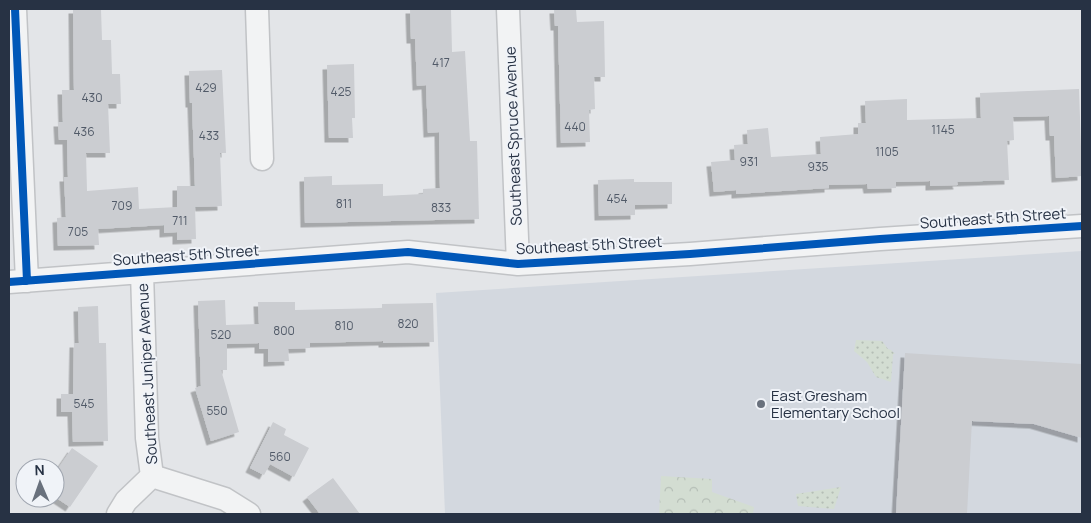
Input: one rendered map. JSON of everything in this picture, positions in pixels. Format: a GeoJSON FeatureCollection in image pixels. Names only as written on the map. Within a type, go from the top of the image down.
{"type":"FeatureCollection","features":[{"type":"Feature","properties":{"kind":"street"},"geometry":{"type":"LineString","coordinates":[[15,9],[18,281]]}},
{"type":"Feature","properties":{"kind":"street"},"geometry":{"type":"LineString","coordinates":[[256,9],[262,160]]}},
{"type":"Feature","properties":{"kind":"street","name":"Southeast Spruce Avenue"},"geometry":{"type":"LineString","coordinates":[[508,9],[518,264]]}},
{"type":"Feature","properties":{"kind":"street","name":"Southeast 5th Street"},"geometry":{"type":"LineString","coordinates":[[18,281],[408,252],[518,264],[1082,226]]}},
{"type":"Feature","properties":{"kind":"street","name":"Southeast Juniper Avenue"},"geometry":{"type":"LineString","coordinates":[[142,272],[147,438],[152,476]]}},
{"type":"Feature","properties":{"kind":"street"},"geometry":{"type":"LineString","coordinates":[[118,514],[126,501],[152,476],[225,499],[249,514]]}},
{"type":"Feature","properties":{"kind":"shaded area","name":"East Gresham Elementary School"},"geometry":{"type":"Polygon","coordinates":[[[1082,251],[1082,514],[445,514],[436,293],[1082,251]]]}},
{"type":"Feature","properties":{"kind":"green space"},"geometry":{"type":"Polygon","coordinates":[[[856,340],[882,341],[895,354],[893,354],[891,382],[876,377],[867,362],[854,351],[856,340]]]}},
{"type":"Feature","properties":{"kind":"green space"},"geometry":{"type":"Polygon","coordinates":[[[661,476],[712,479],[712,492],[754,507],[753,514],[659,514],[661,476]]]}},
{"type":"Feature","properties":{"kind":"green space"},"geometry":{"type":"Polygon","coordinates":[[[841,487],[834,509],[798,506],[796,494],[841,487]]]}},
{"type":"Feature","properties":{"kind":"building"},"geometry":{"type":"Polygon","coordinates":[[[73,9],[101,9],[102,40],[111,40],[112,74],[120,74],[121,104],[108,104],[110,153],[86,153],[87,191],[138,187],[139,209],[177,207],[177,186],[195,186],[189,71],[222,70],[226,153],[220,153],[222,206],[195,207],[196,239],[177,240],[177,232],[164,233],[164,225],[98,229],[99,245],[58,246],[57,218],[66,217],[64,177],[68,177],[67,140],[59,140],[58,122],[63,122],[62,90],[74,90],[73,9]]]}},
{"type":"Feature","properties":{"kind":"building"},"geometry":{"type":"Polygon","coordinates":[[[410,9],[451,9],[452,52],[465,51],[470,141],[477,141],[479,219],[305,223],[304,177],[332,176],[332,185],[383,184],[383,196],[423,194],[423,189],[440,188],[439,132],[428,133],[426,85],[417,86],[415,39],[411,39],[410,9]]]}},
{"type":"Feature","properties":{"kind":"building"},"geometry":{"type":"Polygon","coordinates":[[[554,9],[576,9],[577,22],[604,21],[605,77],[594,77],[595,109],[589,110],[590,142],[561,143],[558,26],[555,26],[554,9]]]}},
{"type":"Feature","properties":{"kind":"building"},"geometry":{"type":"Polygon","coordinates":[[[354,64],[355,118],[352,118],[353,138],[329,138],[327,65],[354,64]]]}},
{"type":"Feature","properties":{"kind":"building"},"geometry":{"type":"Polygon","coordinates":[[[1079,89],[1082,176],[1056,178],[1054,136],[1050,136],[1049,116],[1013,117],[1014,140],[1007,141],[1009,180],[957,182],[958,185],[930,186],[930,181],[896,182],[896,188],[868,189],[867,184],[829,185],[829,188],[736,194],[736,190],[714,192],[711,162],[735,160],[734,145],[748,144],[747,130],[768,128],[771,157],[821,154],[820,137],[858,134],[858,123],[866,123],[865,101],[907,99],[907,120],[981,118],[980,93],[1079,89]]]}},
{"type":"Feature","properties":{"kind":"building"},"geometry":{"type":"Polygon","coordinates":[[[634,179],[634,182],[672,182],[672,204],[635,205],[635,215],[599,216],[598,180],[634,179]]]}},
{"type":"Feature","properties":{"kind":"building"},"geometry":{"type":"Polygon","coordinates":[[[225,300],[226,325],[259,324],[258,302],[295,302],[295,310],[382,308],[382,304],[433,303],[434,342],[310,343],[310,348],[288,349],[289,361],[268,362],[268,349],[259,349],[259,343],[227,344],[227,370],[221,370],[239,432],[211,441],[195,388],[201,386],[198,301],[225,300]]]}},
{"type":"Feature","properties":{"kind":"building"},"geometry":{"type":"Polygon","coordinates":[[[98,306],[99,343],[106,343],[108,441],[73,442],[72,412],[61,412],[61,394],[73,394],[74,343],[79,343],[78,307],[98,306]]]}},
{"type":"Feature","properties":{"kind":"building"},"geometry":{"type":"Polygon","coordinates":[[[905,353],[1082,364],[1082,438],[1034,424],[972,421],[967,514],[896,514],[905,353]]]}},
{"type":"Feature","properties":{"kind":"building"},"geometry":{"type":"Polygon","coordinates":[[[273,422],[286,429],[284,435],[309,448],[294,477],[270,464],[264,475],[250,468],[273,422]]]}},
{"type":"Feature","properties":{"kind":"building"},"geometry":{"type":"Polygon","coordinates":[[[72,448],[98,466],[70,507],[65,504],[65,458],[72,448]]]}},
{"type":"Feature","properties":{"kind":"building"},"geometry":{"type":"Polygon","coordinates":[[[333,478],[360,514],[320,514],[307,497],[333,478]]]}},
{"type":"Feature","properties":{"kind":"cycle path"},"geometry":{"type":"LineString","coordinates":[[15,9],[27,281]]}},
{"type":"Feature","properties":{"kind":"cycle path"},"geometry":{"type":"LineString","coordinates":[[9,282],[408,252],[518,264],[690,254],[1082,226]]}},
{"type":"Feature","properties":{"kind":"place","name":"East Gresham Elementary School"},"geometry":{"type":"Point","coordinates":[761,404]}}]}
